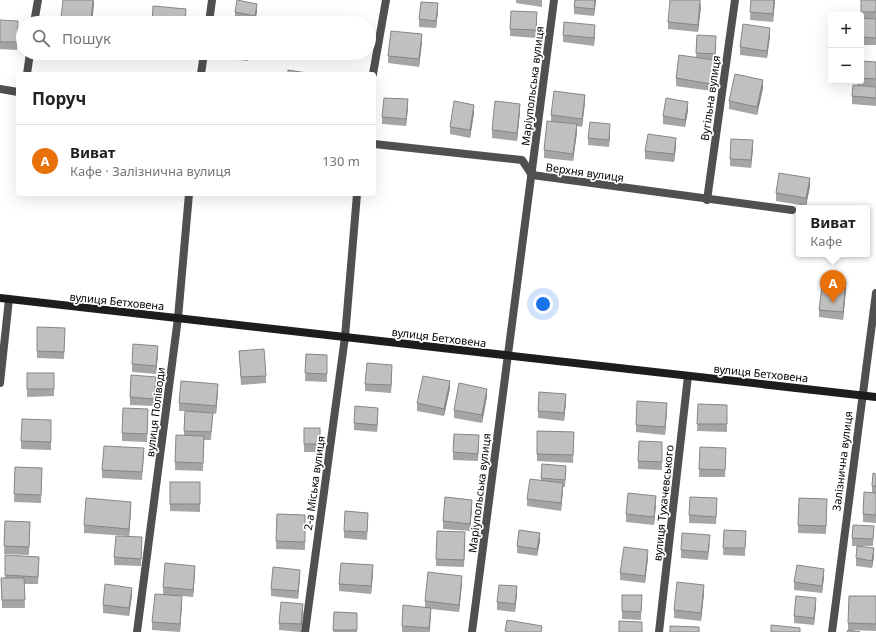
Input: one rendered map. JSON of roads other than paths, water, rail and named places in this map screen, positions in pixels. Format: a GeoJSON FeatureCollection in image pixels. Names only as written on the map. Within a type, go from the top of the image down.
{"type":"FeatureCollection","features":[{"type":"Feature","properties":{"kind":"street"},"geometry":{"type":"LineString","coordinates":[[35,16],[38,0]]}},
{"type":"Feature","properties":{"kind":"street"},"geometry":{"type":"LineString","coordinates":[[210,16],[212,0]]}},
{"type":"Feature","properties":{"kind":"street"},"geometry":{"type":"LineString","coordinates":[[376,57],[386,0]]}},
{"type":"Feature","properties":{"kind":"street","name":"Маріупольська вулиця"},"geometry":{"type":"LineString","coordinates":[[472,632],[554,0]]}},
{"type":"Feature","properties":{"kind":"street","name":"Вугільна вулиця"},"geometry":{"type":"LineString","coordinates":[[706,200],[735,0]]}},
{"type":"Feature","properties":{"kind":"street"},"geometry":{"type":"LineString","coordinates":[[27,72],[29,60]]}},
{"type":"Feature","properties":{"kind":"street"},"geometry":{"type":"LineString","coordinates":[[201,72],[203,60]]}},
{"type":"Feature","properties":{"kind":"street"},"geometry":{"type":"LineString","coordinates":[[373,72],[375,60]]}},
{"type":"Feature","properties":{"kind":"street"},"geometry":{"type":"LineString","coordinates":[[0,89],[16,92]]}},
{"type":"Feature","properties":{"kind":"street","name":"Верхня вулиця"},"geometry":{"type":"LineString","coordinates":[[376,144],[522,160],[532,175],[706,200],[792,210]]}},
{"type":"Feature","properties":{"kind":"street","name":"вулиця Поліводи"},"geometry":{"type":"LineString","coordinates":[[138,632],[178,318],[189,196]]}},
{"type":"Feature","properties":{"kind":"street","name":"2-а Міська вулиця"},"geometry":{"type":"LineString","coordinates":[[305,632],[345,337],[357,196]]}},
{"type":"Feature","properties":{"kind":"street","name":"Залізнична вулиця"},"geometry":{"type":"LineString","coordinates":[[832,632],[876,293]]}},
{"type":"Feature","properties":{"kind":"street","name":"вулиця Бетховена"},"geometry":{"type":"LineString","coordinates":[[0,298],[876,397]]}},
{"type":"Feature","properties":{"kind":"street"},"geometry":{"type":"LineString","coordinates":[[0,382],[9,300]]}},
{"type":"Feature","properties":{"kind":"street","name":"вулиця Тухачевського"},"geometry":{"type":"LineString","coordinates":[[660,632],[688,376]]}},
{"type":"Feature","properties":{"kind":"place","name":"Виват"},"geometry":{"type":"Point","coordinates":[833,303]}}]}
